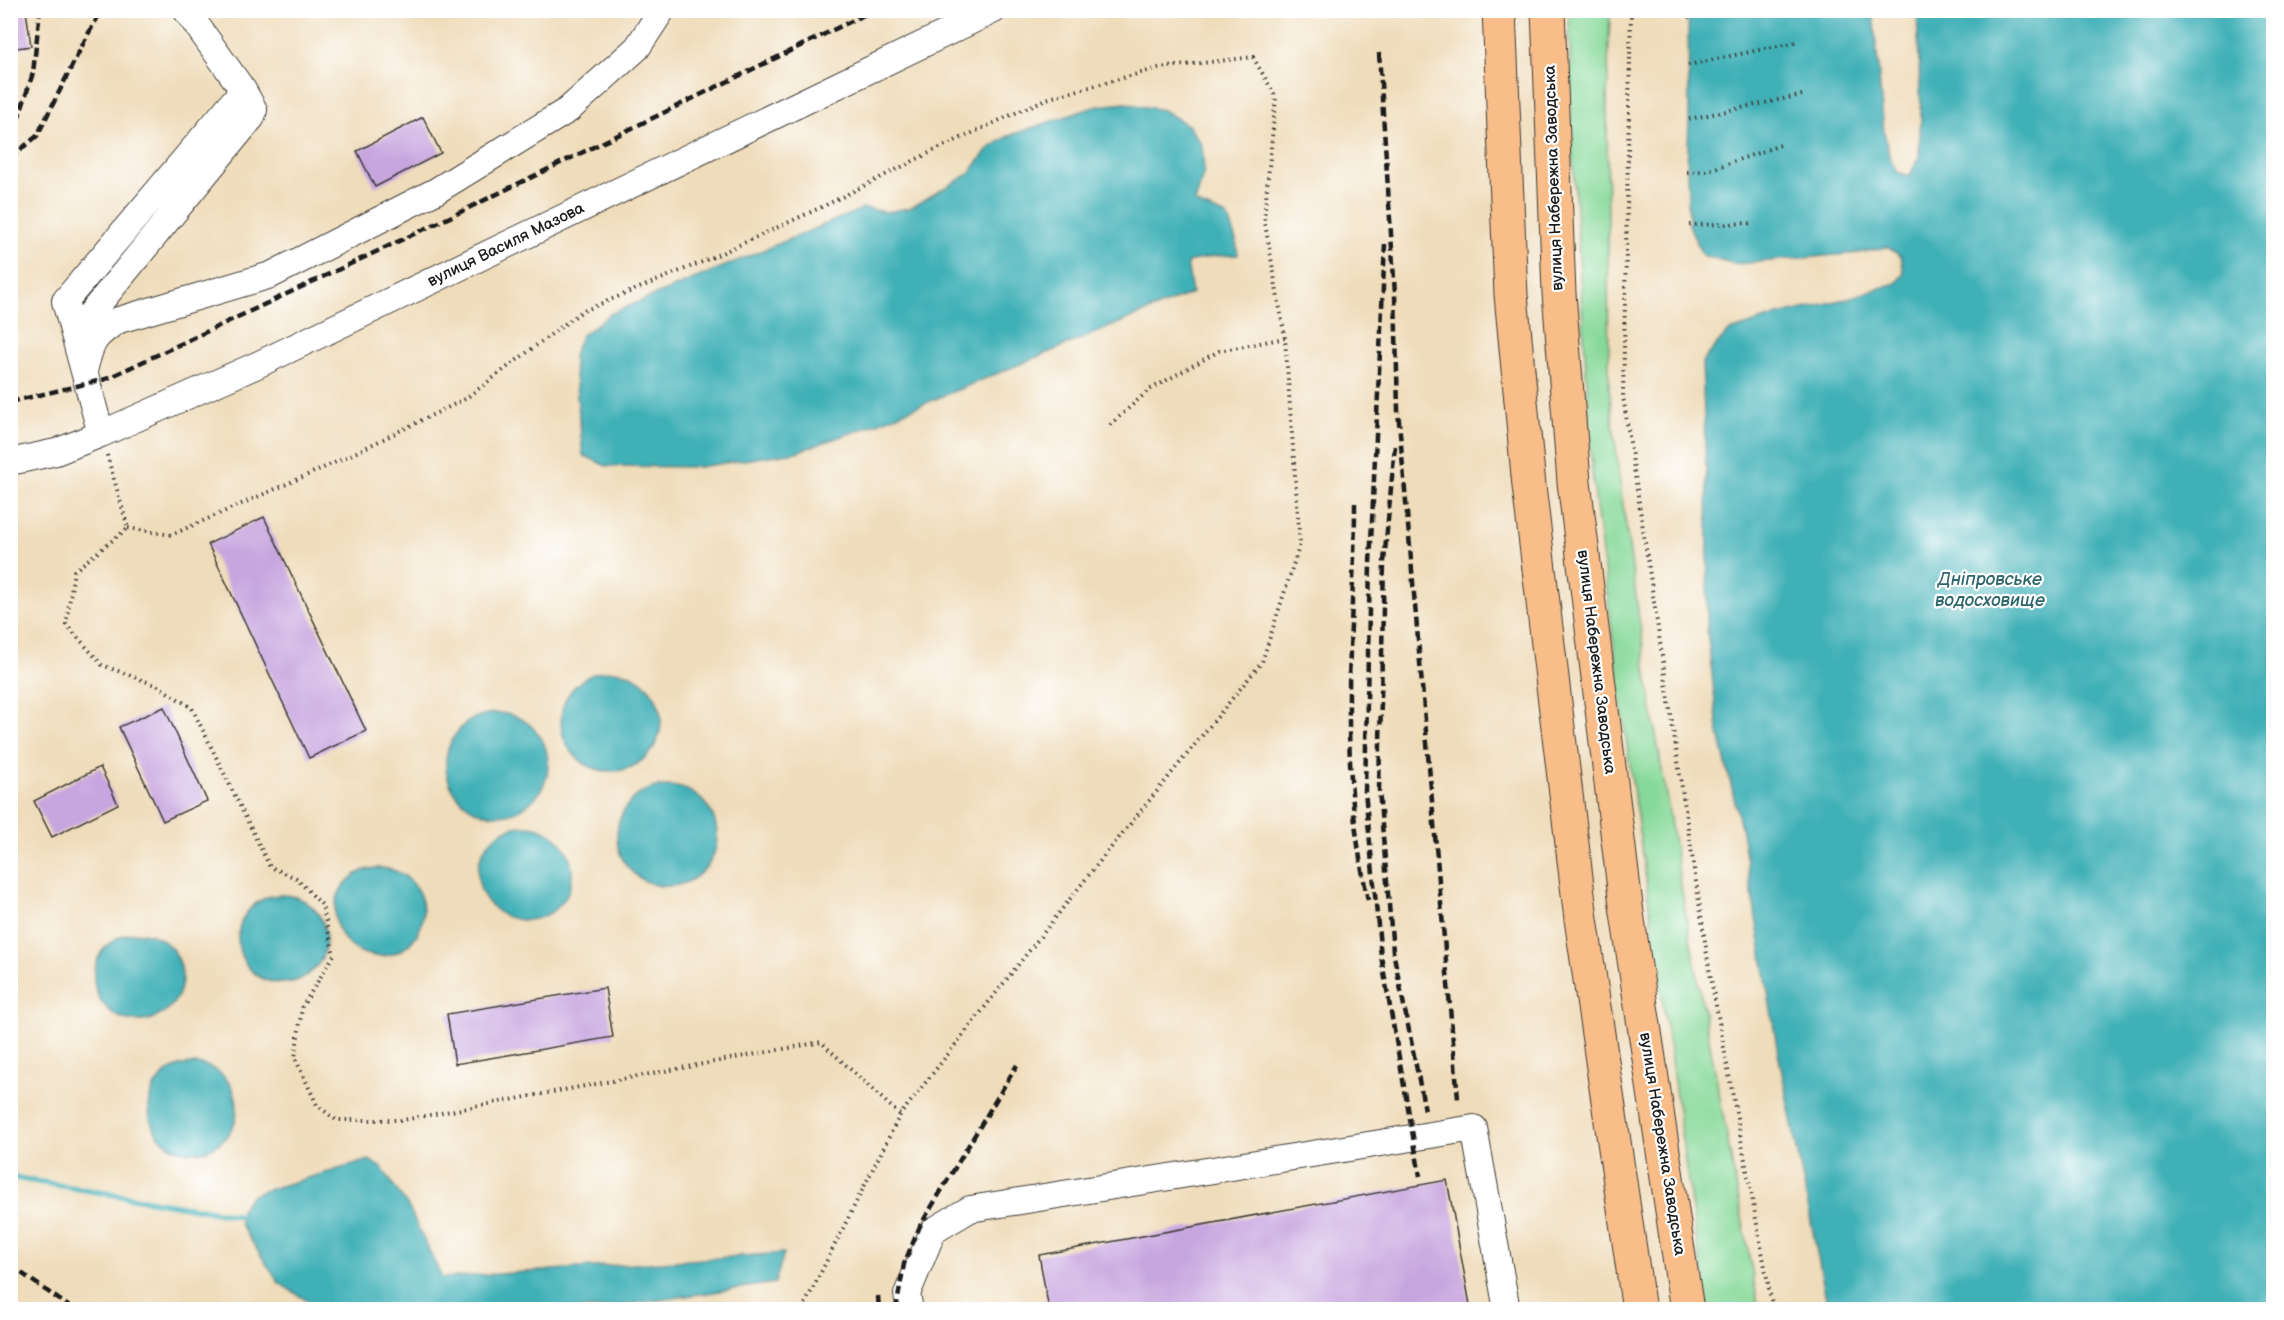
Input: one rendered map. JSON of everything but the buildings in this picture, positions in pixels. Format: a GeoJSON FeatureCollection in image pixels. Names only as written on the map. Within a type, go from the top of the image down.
{"type":"FeatureCollection","features":[{"type":"Feature","properties":{"kind":"main road"},"geometry":{"type":"LineString","coordinates":[[1499,10],[1511,295],[1529,486],[1581,919],[1639,1310]]}},
{"type":"Feature","properties":{"kind":"main road","name":"вулиця Набережна Заводська"},"geometry":{"type":"LineString","coordinates":[[1548,10],[1559,293],[1574,482],[1627,913],[1687,1310]]}},
{"type":"Feature","properties":{"kind":"street"},"geometry":{"type":"LineString","coordinates":[[101,434],[65,301],[243,90],[186,10]]}},
{"type":"Feature","properties":{"kind":"street"},"geometry":{"type":"LineString","coordinates":[[84,371],[91,344],[103,330],[120,320],[271,275],[436,191],[568,110],[637,48],[662,10]]}},
{"type":"Feature","properties":{"kind":"street","name":"вулиця Василя Мазова"},"geometry":{"type":"LineString","coordinates":[[10,462],[56,452],[101,434],[309,340],[994,10]]}},
{"type":"Feature","properties":{"kind":"street"},"geometry":{"type":"LineString","coordinates":[[910,1310],[908,1294],[933,1231],[970,1209],[1474,1128],[1507,1310]]}},
{"type":"Feature","properties":{"kind":"path"},"geometry":{"type":"LineString","coordinates":[[1631,10],[1623,396],[1708,968],[1773,1310]]}},
{"type":"Feature","properties":{"kind":"path"},"geometry":{"type":"LineString","coordinates":[[1688,17],[1736,10]]}},
{"type":"Feature","properties":{"kind":"path"},"geometry":{"type":"LineString","coordinates":[[1688,65],[1797,42]]}},
{"type":"Feature","properties":{"kind":"path"},"geometry":{"type":"LineString","coordinates":[[802,1310],[900,1115],[1092,871],[1262,662],[1300,544],[1285,338],[1264,218],[1276,97],[1253,57],[1159,68],[1046,99],[702,262],[581,312],[465,399],[309,474],[171,535],[128,528],[74,571],[66,624],[102,665],[158,687],[192,708],[270,867],[296,878],[322,905],[334,955],[302,1006],[295,1058],[317,1105],[336,1120],[403,1119],[821,1042],[900,1115]]}},
{"type":"Feature","properties":{"kind":"path"},"geometry":{"type":"LineString","coordinates":[[1689,119],[1802,95]]}},
{"type":"Feature","properties":{"kind":"path"},"geometry":{"type":"LineString","coordinates":[[1687,172],[1707,171],[1784,144]]}},
{"type":"Feature","properties":{"kind":"path"},"geometry":{"type":"LineString","coordinates":[[1689,225],[1755,223]]}},
{"type":"Feature","properties":{"kind":"path"},"geometry":{"type":"LineString","coordinates":[[1110,425],[1149,390],[1219,351],[1285,338]]}},
{"type":"Feature","properties":{"kind":"path"},"geometry":{"type":"LineString","coordinates":[[101,434],[128,528]]}},
{"type":"Feature","properties":{"kind":"green space"},"geometry":{"type":"Polygon","coordinates":[[[1569,11],[1610,11],[1607,103],[1609,387],[1619,476],[1652,710],[1685,910],[1759,1309],[1709,1309],[1695,1232],[1623,716],[1593,482],[1572,144],[1569,11]]]}},
{"type":"Feature","properties":{"kind":"water","name":"Дніпровське водосховище"},"geometry":{"type":"Polygon","coordinates":[[[1688,11],[1873,11],[1884,132],[1890,158],[1897,172],[1909,176],[1919,158],[1921,114],[1917,11],[2273,11],[2273,1309],[1828,1309],[1777,1047],[1742,832],[1718,730],[1707,629],[1708,525],[1702,362],[1728,332],[1778,315],[1845,299],[1896,283],[1904,273],[1901,256],[1887,247],[1859,253],[1736,264],[1702,255],[1689,225],[1688,11]]]}},
{"type":"Feature","properties":{"kind":"water"},"geometry":{"type":"Polygon","coordinates":[[[1125,103],[1163,110],[1188,125],[1202,145],[1204,171],[1195,203],[1227,216],[1236,240],[1238,255],[1215,256],[1187,262],[1192,293],[868,427],[796,452],[699,467],[606,466],[583,455],[573,355],[581,336],[610,314],[864,208],[886,212],[910,208],[969,174],[987,150],[1008,136],[1097,106],[1125,103]]]}},
{"type":"Feature","properties":{"kind":"water"},"geometry":{"type":"Polygon","coordinates":[[[611,671],[630,675],[647,685],[657,702],[661,721],[657,740],[647,757],[630,767],[611,771],[592,767],[575,757],[565,740],[561,721],[565,702],[575,685],[592,675],[611,671]]]}},
{"type":"Feature","properties":{"kind":"water"},"geometry":{"type":"Polygon","coordinates":[[[497,713],[516,717],[533,728],[544,745],[548,764],[544,783],[533,800],[516,811],[497,815],[478,811],[461,800],[450,783],[446,764],[450,745],[461,728],[478,717],[497,713]]]}},
{"type":"Feature","properties":{"kind":"water"},"geometry":{"type":"Polygon","coordinates":[[[667,786],[686,790],[703,800],[713,817],[717,836],[713,855],[703,872],[686,882],[667,886],[648,882],[631,872],[621,855],[617,836],[621,817],[631,800],[648,790],[667,786]]]}},
{"type":"Feature","properties":{"kind":"water"},"geometry":{"type":"Polygon","coordinates":[[[525,826],[543,830],[558,840],[568,855],[572,873],[568,891],[558,906],[543,916],[525,920],[507,916],[492,906],[482,891],[478,873],[482,855],[492,840],[507,830],[525,826]]]}},
{"type":"Feature","properties":{"kind":"water"},"geometry":{"type":"Polygon","coordinates":[[[379,868],[396,872],[410,881],[419,895],[423,912],[419,929],[410,943],[396,952],[379,956],[362,952],[348,943],[339,929],[335,912],[339,895],[348,881],[362,872],[379,868]]]}},
{"type":"Feature","properties":{"kind":"water"},"geometry":{"type":"Polygon","coordinates":[[[282,895],[299,899],[313,908],[322,922],[326,939],[322,956],[313,970],[299,979],[282,983],[265,979],[251,970],[242,956],[238,939],[242,922],[251,908],[265,899],[282,895]]]}},
{"type":"Feature","properties":{"kind":"water"},"geometry":{"type":"Polygon","coordinates":[[[138,933],[155,937],[169,946],[178,960],[182,977],[178,994],[169,1008],[155,1017],[138,1021],[121,1017],[107,1008],[98,994],[94,977],[98,960],[107,946],[121,937],[138,933]]]}},
{"type":"Feature","properties":{"kind":"water"},"geometry":{"type":"Polygon","coordinates":[[[193,1064],[210,1068],[224,1077],[233,1091],[237,1108],[233,1125],[224,1139],[210,1148],[193,1152],[176,1148],[162,1139],[153,1125],[149,1108],[153,1091],[162,1077],[176,1068],[193,1064]]]}},
{"type":"Feature","properties":{"kind":"water"},"geometry":{"type":"Polygon","coordinates":[[[369,1160],[382,1168],[409,1208],[442,1278],[784,1253],[775,1283],[598,1309],[320,1309],[279,1283],[240,1224],[241,1209],[250,1196],[263,1191],[369,1160]]]}},
{"type":"Feature","properties":{"kind":"waterway"},"geometry":{"type":"LineString","coordinates":[[10,1177],[240,1216]]}},
{"type":"Feature","properties":{"kind":"railway"},"geometry":{"type":"LineString","coordinates":[[10,132],[19,116],[33,73],[40,10]]}},
{"type":"Feature","properties":{"kind":"railway"},"geometry":{"type":"LineString","coordinates":[[10,158],[37,136],[102,10]]}},
{"type":"Feature","properties":{"kind":"railway"},"geometry":{"type":"LineString","coordinates":[[10,402],[106,379],[450,217],[874,10]]}},
{"type":"Feature","properties":{"kind":"railway"},"geometry":{"type":"LineString","coordinates":[[1379,53],[1395,294],[1398,410],[1458,1099]]}},
{"type":"Feature","properties":{"kind":"railway"},"geometry":{"type":"LineString","coordinates":[[1385,244],[1370,564],[1365,791],[1381,956],[1420,1176]]}},
{"type":"Feature","properties":{"kind":"railway"},"geometry":{"type":"LineString","coordinates":[[1395,446],[1384,562],[1379,790],[1393,951],[1425,1110]]}},
{"type":"Feature","properties":{"kind":"railway"},"geometry":{"type":"LineString","coordinates":[[1355,503],[1349,741],[1356,833],[1368,900]]}},
{"type":"Feature","properties":{"kind":"railway"},"geometry":{"type":"LineString","coordinates":[[896,1310],[904,1264],[920,1226],[1017,1065]]}},
{"type":"Feature","properties":{"kind":"railway"},"geometry":{"type":"LineString","coordinates":[[10,1265],[74,1310]]}},
{"type":"Feature","properties":{"kind":"railway"},"geometry":{"type":"LineString","coordinates":[[878,1296],[879,1310]]}}]}
